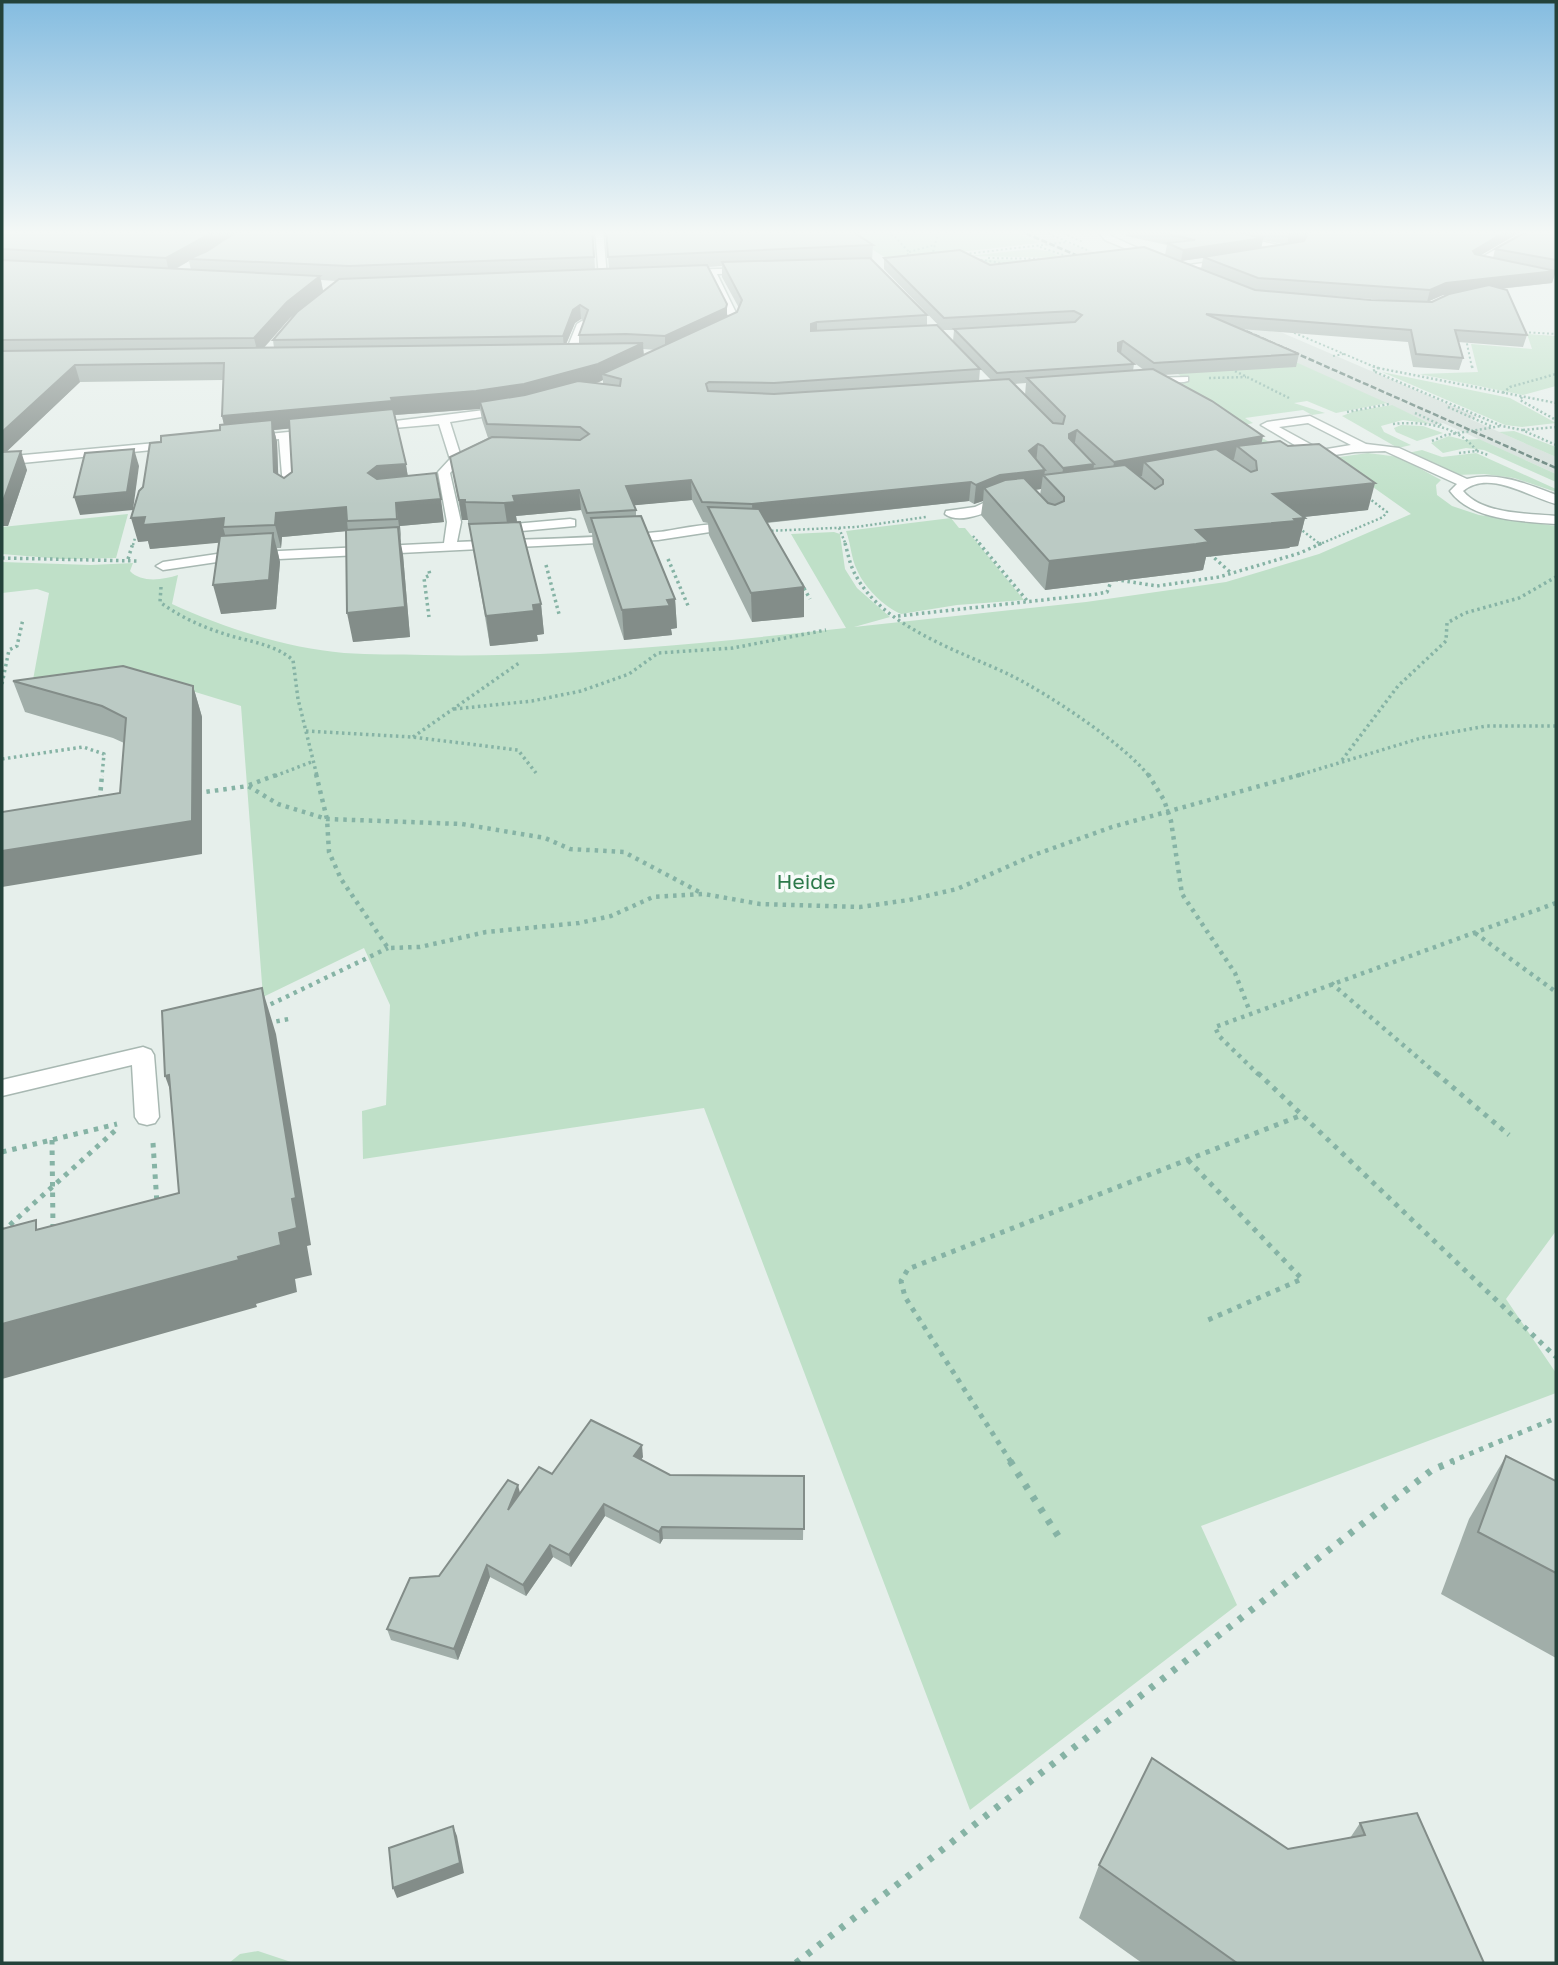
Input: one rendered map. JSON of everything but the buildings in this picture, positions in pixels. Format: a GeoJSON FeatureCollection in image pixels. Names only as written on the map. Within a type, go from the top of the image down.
{"type":"FeatureCollection","features":[{"type":"Feature","properties":{"kind":"street"},"geometry":{"type":"LineString","coordinates":[[710,335],[734,322]]}},
{"type":"Feature","properties":{"kind":"street"},"geometry":{"type":"LineString","coordinates":[[558,356],[575,355],[582,324]]}},
{"type":"Feature","properties":{"kind":"street"},"geometry":{"type":"LineString","coordinates":[[1141,379],[1184,379]]}},
{"type":"Feature","properties":{"kind":"street"},"geometry":{"type":"LineString","coordinates":[[365,428],[444,420],[527,407]]}},
{"type":"Feature","properties":{"kind":"street"},"geometry":{"type":"LineString","coordinates":[[1321,454],[1267,425],[1310,419],[1365,448]]}},
{"type":"Feature","properties":{"kind":"street"},"geometry":{"type":"LineString","coordinates":[[444,420],[458,446],[456,460],[444,472],[443,489],[459,529],[450,545]]}},
{"type":"Feature","properties":{"kind":"street"},"geometry":{"type":"LineString","coordinates":[[231,440],[325,432]]}},
{"type":"Feature","properties":{"kind":"street"},"geometry":{"type":"LineString","coordinates":[[285,435],[288,495]]}},
{"type":"Feature","properties":{"kind":"street"},"geometry":{"type":"LineString","coordinates":[[2,461],[149,454],[191,444]]}},
{"type":"Feature","properties":{"kind":"street"},"geometry":{"type":"LineString","coordinates":[[1286,459],[1381,448],[1466,483],[1508,482],[1556,502]]}},
{"type":"Feature","properties":{"kind":"street"},"geometry":{"type":"LineString","coordinates":[[1466,483],[1457,491],[1459,496],[1475,506],[1501,513],[1556,520]]}},
{"type":"Feature","properties":{"kind":"street"},"geometry":{"type":"LineString","coordinates":[[950,514],[978,511],[998,501],[1025,498]]}},
{"type":"Feature","properties":{"kind":"street"},"geometry":{"type":"LineString","coordinates":[[1475,506],[1477,501],[1483,499],[1504,500]]}},
{"type":"Feature","properties":{"kind":"street"},"geometry":{"type":"LineString","coordinates":[[1527,503],[1556,502]]}},
{"type":"Feature","properties":{"kind":"street"},"geometry":{"type":"LineString","coordinates":[[486,529],[570,523]]}},
{"type":"Feature","properties":{"kind":"street"},"geometry":{"type":"LineString","coordinates":[[351,560],[450,545],[659,536],[710,528],[756,531]]}},
{"type":"Feature","properties":{"kind":"street"},"geometry":{"type":"LineString","coordinates":[[542,541],[569,552],[637,546]]}},
{"type":"Feature","properties":{"kind":"street"},"geometry":{"type":"LineString","coordinates":[[163,566],[216,558],[428,549]]}},
{"type":"Feature","properties":{"kind":"street"},"geometry":{"type":"LineString","coordinates":[[2,1088],[143,1055],[147,1117]]}},
{"type":"Feature","properties":{"kind":"path"},"geometry":{"type":"LineString","coordinates":[[1282,327],[1378,368],[1556,403]]}},
{"type":"Feature","properties":{"kind":"path"},"geometry":{"type":"LineString","coordinates":[[1464,330],[1473,370]]}},
{"type":"Feature","properties":{"kind":"path"},"geometry":{"type":"LineString","coordinates":[[1513,332],[1556,334]]}},
{"type":"Feature","properties":{"kind":"path"},"geometry":{"type":"LineString","coordinates":[[1333,356],[1345,354]]}},
{"type":"Feature","properties":{"kind":"path"},"geometry":{"type":"LineString","coordinates":[[1228,367],[1298,402]]}},
{"type":"Feature","properties":{"kind":"path"},"geometry":{"type":"LineString","coordinates":[[1378,368],[1373,370],[1502,426],[1522,430],[1556,445]]}},
{"type":"Feature","properties":{"kind":"path"},"geometry":{"type":"LineString","coordinates":[[1503,393],[1510,387],[1556,374]]}},
{"type":"Feature","properties":{"kind":"path"},"geometry":{"type":"LineString","coordinates":[[1184,379],[1247,377]]}},
{"type":"Feature","properties":{"kind":"path"},"geometry":{"type":"LineString","coordinates":[[1522,397],[1520,400],[1556,420]]}},
{"type":"Feature","properties":{"kind":"path"},"geometry":{"type":"LineString","coordinates":[[1344,413],[1389,404]]}},
{"type":"Feature","properties":{"kind":"path"},"geometry":{"type":"LineString","coordinates":[[1448,407],[1494,428]]}},
{"type":"Feature","properties":{"kind":"path"},"geometry":{"type":"LineString","coordinates":[[1415,413],[1460,434],[1477,451]]}},
{"type":"Feature","properties":{"kind":"path"},"geometry":{"type":"LineString","coordinates":[[1427,442],[1446,435],[1502,426]]}},
{"type":"Feature","properties":{"kind":"path"},"geometry":{"type":"LineString","coordinates":[[1434,427],[1448,428]]}},
{"type":"Feature","properties":{"kind":"path"},"geometry":{"type":"LineString","coordinates":[[1522,430],[1556,427]]}},
{"type":"Feature","properties":{"kind":"path"},"geometry":{"type":"LineString","coordinates":[[1104,571],[1112,579],[1157,586],[1219,577],[1300,553],[1371,523],[1387,512],[1358,490]]}},
{"type":"Feature","properties":{"kind":"path"},"geometry":{"type":"LineString","coordinates":[[756,531],[839,528],[950,514],[961,527],[966,527],[1029,603]]}},
{"type":"Feature","properties":{"kind":"path"},"geometry":{"type":"LineString","coordinates":[[1293,523],[1321,545]]}},
{"type":"Feature","properties":{"kind":"path"},"geometry":{"type":"LineString","coordinates":[[839,528],[844,534],[850,569],[872,597],[897,617],[947,648],[1011,676],[1054,699],[1138,763],[1152,779],[1168,810],[1181,890],[1190,911],[1236,974],[1243,1000],[1250,1012]]}},
{"type":"Feature","properties":{"kind":"path"},"geometry":{"type":"LineString","coordinates":[[771,531],[778,542]]}},
{"type":"Feature","properties":{"kind":"path"},"geometry":{"type":"LineString","coordinates":[[659,536],[689,608]]}},
{"type":"Feature","properties":{"kind":"path"},"geometry":{"type":"LineString","coordinates":[[128,560],[135,538]]}},
{"type":"Feature","properties":{"kind":"path"},"geometry":{"type":"LineString","coordinates":[[542,541],[542,551],[559,614]]}},
{"type":"Feature","properties":{"kind":"path"},"geometry":{"type":"LineString","coordinates":[[428,549],[430,575],[424,578],[429,617]]}},
{"type":"Feature","properties":{"kind":"path"},"geometry":{"type":"LineString","coordinates":[[1206,551],[1230,572]]}},
{"type":"Feature","properties":{"kind":"path"},"geometry":{"type":"LineString","coordinates":[[2,558],[128,560],[163,566],[160,602],[175,614],[242,639],[281,649],[293,660],[306,731],[327,818],[329,852],[341,879],[388,948]]}},
{"type":"Feature","properties":{"kind":"path"},"geometry":{"type":"LineString","coordinates":[[797,576],[810,599]]}},
{"type":"Feature","properties":{"kind":"path"},"geometry":{"type":"LineString","coordinates":[[1341,761],[1398,686],[1446,641],[1447,623],[1462,612],[1494,606],[1534,592],[1556,577]]}},
{"type":"Feature","properties":{"kind":"path"},"geometry":{"type":"LineString","coordinates":[[897,617],[965,606],[1029,603],[1107,592],[1112,579]]}},
{"type":"Feature","properties":{"kind":"path"},"geometry":{"type":"LineString","coordinates":[[2,684],[9,650],[17,646],[23,618]]}},
{"type":"Feature","properties":{"kind":"path"},"geometry":{"type":"LineString","coordinates":[[454,709],[532,701],[581,691],[629,674],[658,653],[733,648],[826,630]]}},
{"type":"Feature","properties":{"kind":"path"},"geometry":{"type":"LineString","coordinates":[[412,737],[519,663]]}},
{"type":"Feature","properties":{"kind":"path"},"geometry":{"type":"LineString","coordinates":[[252,1013],[297,994],[388,948],[420,947],[486,932],[579,923],[611,916],[653,897],[704,894],[760,904],[860,907],[909,900],[957,889],[1034,855],[1168,810],[1320,769],[1421,738],[1486,726],[1556,726]]}},
{"type":"Feature","properties":{"kind":"path"},"geometry":{"type":"LineString","coordinates":[[306,731],[412,737],[518,750],[536,773]]}},
{"type":"Feature","properties":{"kind":"path"},"geometry":{"type":"LineString","coordinates":[[2,759],[83,747],[104,754],[99,808]]}},
{"type":"Feature","properties":{"kind":"path"},"geometry":{"type":"LineString","coordinates":[[193,794],[248,786],[314,761]]}},
{"type":"Feature","properties":{"kind":"path"},"geometry":{"type":"LineString","coordinates":[[248,786],[278,804],[327,818],[462,824],[545,838],[570,849],[624,852],[704,894]]}},
{"type":"Feature","properties":{"kind":"path"},"geometry":{"type":"LineString","coordinates":[[1556,903],[1250,1012],[1215,1027],[1219,1036],[1556,1357]]}},
{"type":"Feature","properties":{"kind":"path"},"geometry":{"type":"LineString","coordinates":[[1474,933],[1556,992]]}},
{"type":"Feature","properties":{"kind":"path"},"geometry":{"type":"LineString","coordinates":[[1331,983],[1509,1135]]}},
{"type":"Feature","properties":{"kind":"path"},"geometry":{"type":"LineString","coordinates":[[266,1024],[289,1019]]}},
{"type":"Feature","properties":{"kind":"path"},"geometry":{"type":"LineString","coordinates":[[1060,1539],[905,1297],[901,1281],[908,1269],[1302,1115]]}},
{"type":"Feature","properties":{"kind":"path"},"geometry":{"type":"LineString","coordinates":[[147,1117],[151,1121],[158,1209]]}},
{"type":"Feature","properties":{"kind":"path"},"geometry":{"type":"LineString","coordinates":[[2,1152],[125,1122],[2,1232]]}},
{"type":"Feature","properties":{"kind":"path"},"geometry":{"type":"LineString","coordinates":[[52,1140],[53,1236]]}},
{"type":"Feature","properties":{"kind":"path"},"geometry":{"type":"LineString","coordinates":[[1188,1160],[1302,1279],[1208,1320]]}},
{"type":"Feature","properties":{"kind":"path"},"geometry":{"type":"LineString","coordinates":[[796,1963],[1432,1470],[1556,1419]]}},
{"type":"Feature","properties":{"kind":"shaded area"},"geometry":{"type":"Polygon","coordinates":[[[1205,322],[1257,322],[1478,417],[1470,419],[1556,457],[1556,474],[1443,423],[1434,425],[1205,322]]]}},
{"type":"Feature","properties":{"kind":"green space"},"geometry":{"type":"Polygon","coordinates":[[[1084,322],[1206,322],[1387,403],[1336,413],[1307,401],[1294,403],[1325,413],[1312,415],[1303,410],[1245,418],[1253,423],[1241,426],[1289,453],[1271,456],[1178,382],[1187,381],[1155,356],[1084,322]]]}},
{"type":"Feature","properties":{"kind":"green space"},"geometry":{"type":"Polygon","coordinates":[[[1527,334],[1556,336],[1556,386],[1523,395],[1419,374],[1478,372],[1471,344],[1532,349],[1527,334]]]}},
{"type":"Feature","properties":{"kind":"green space"},"geometry":{"type":"Polygon","coordinates":[[[1382,372],[1510,398],[1556,423],[1522,427],[1505,425],[1382,372]]]}},
{"type":"Feature","properties":{"kind":"green space"},"geometry":{"type":"Polygon","coordinates":[[[1392,405],[1431,424],[1403,420],[1381,426],[1384,432],[1411,445],[1398,448],[1342,416],[1355,411],[1392,405]]]}},
{"type":"Feature","properties":{"kind":"green space"},"geometry":{"type":"Polygon","coordinates":[[[1401,425],[1423,426],[1443,433],[1417,441],[1396,432],[1394,428],[1401,425]]]}},
{"type":"Feature","properties":{"kind":"green space"},"geometry":{"type":"Polygon","coordinates":[[[1514,431],[1556,447],[1556,457],[1499,432],[1514,431]]]}},
{"type":"Feature","properties":{"kind":"green space"},"geometry":{"type":"Polygon","coordinates":[[[1449,436],[1464,440],[1479,439],[1556,474],[1556,482],[1484,450],[1466,448],[1443,453],[1431,443],[1449,436]]]}},
{"type":"Feature","properties":{"kind":"green space"},"geometry":{"type":"Polygon","coordinates":[[[1422,450],[1442,457],[1476,453],[1556,489],[1556,492],[1514,478],[1484,474],[1456,475],[1408,453],[1422,450]]]}},
{"type":"Feature","properties":{"kind":"green space","name":"Heide"},"geometry":{"type":"Polygon","coordinates":[[[1368,453],[1399,457],[1441,480],[1436,485],[1437,495],[1452,506],[1479,515],[1556,526],[1556,1231],[1506,1299],[1556,1373],[1556,1393],[1201,1526],[1237,1605],[970,1810],[704,1108],[363,1159],[362,1111],[386,1105],[390,1005],[364,948],[263,997],[241,706],[153,679],[30,696],[49,593],[37,589],[2,593],[2,562],[91,565],[133,563],[130,571],[146,579],[178,575],[172,604],[256,636],[300,647],[344,653],[477,655],[636,648],[846,628],[791,534],[840,534],[845,569],[857,588],[890,617],[854,627],[1086,602],[1226,582],[1319,554],[1411,514],[1332,458],[1368,453]]]}},
{"type":"Feature","properties":{"kind":"green space"},"geometry":{"type":"Polygon","coordinates":[[[128,514],[116,558],[62,559],[2,554],[2,527],[128,514]]]}},
{"type":"Feature","properties":{"kind":"green space"},"geometry":{"type":"Polygon","coordinates":[[[951,518],[959,528],[965,528],[1024,600],[957,605],[901,614],[888,607],[870,590],[855,565],[846,531],[951,518]]]}},
{"type":"Feature","properties":{"kind":"green space"},"geometry":{"type":"Polygon","coordinates":[[[258,1951],[294,1963],[229,1963],[240,1954],[258,1951]]]}},
{"type":"Feature","properties":{"kind":"railway"},"geometry":{"type":"LineString","coordinates":[[1225,322],[1556,468]]}}]}
